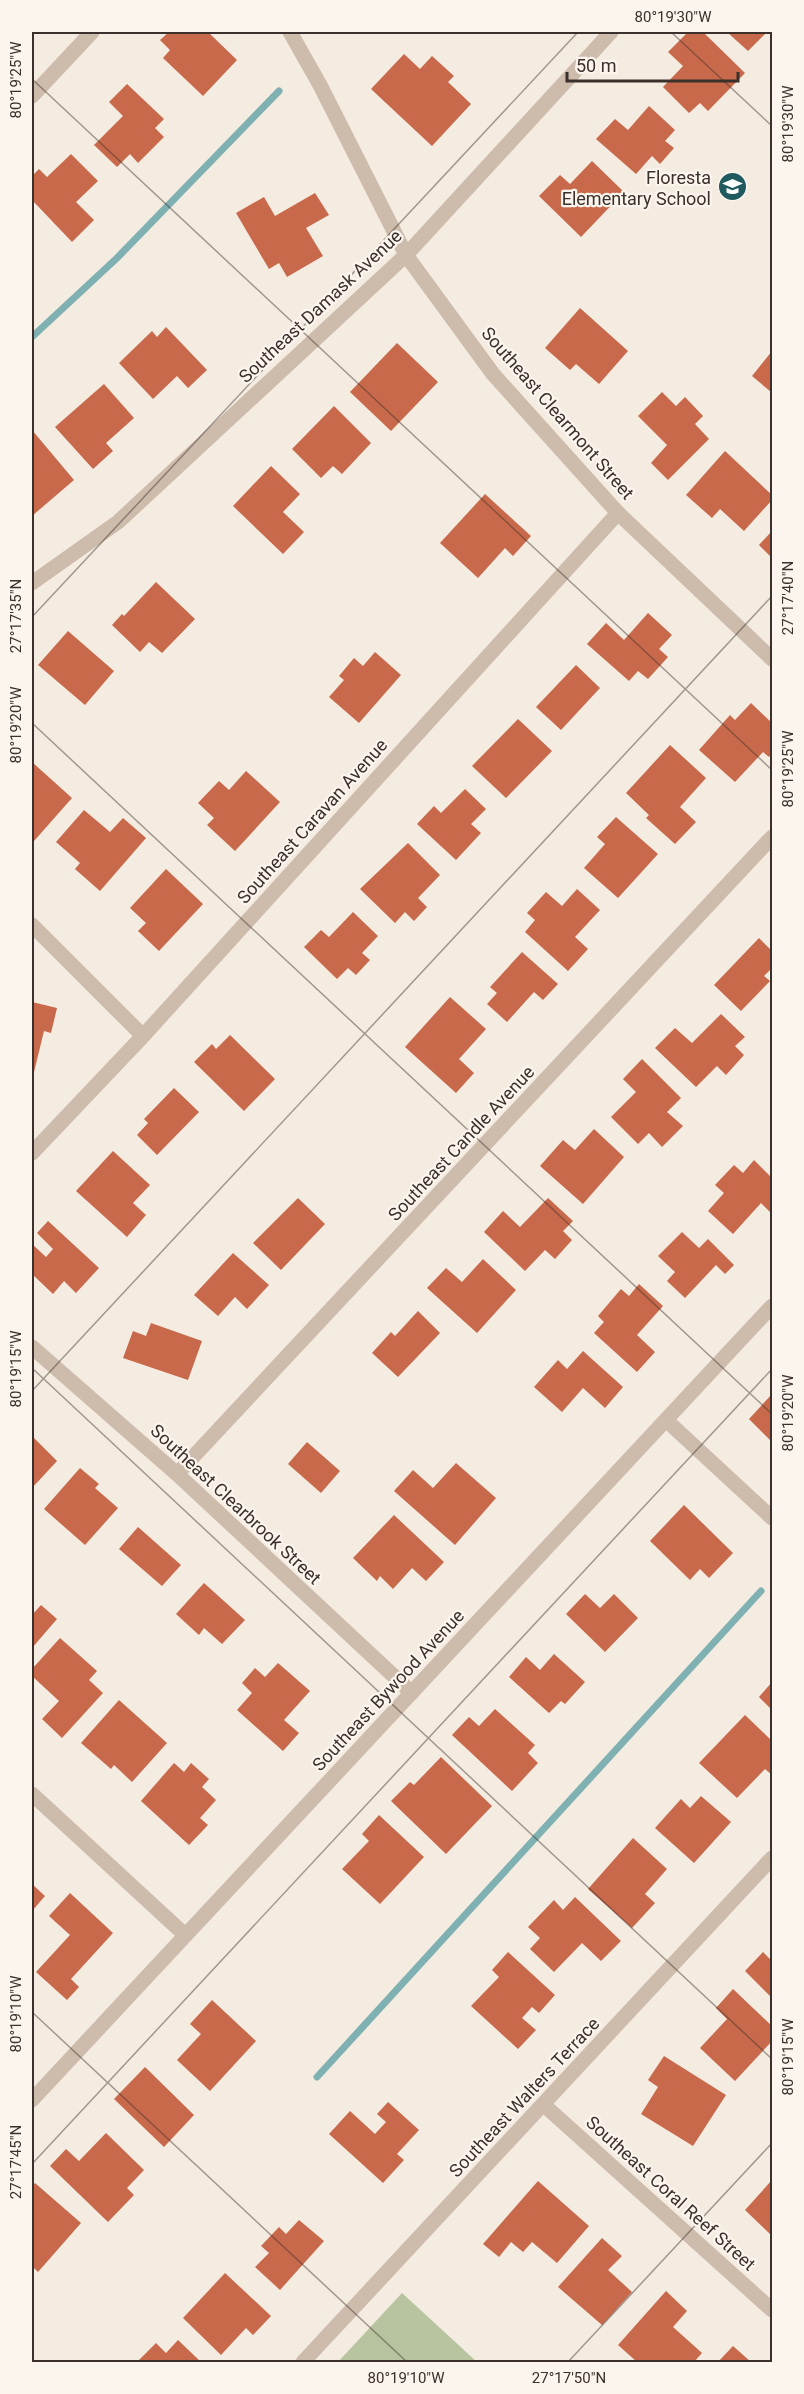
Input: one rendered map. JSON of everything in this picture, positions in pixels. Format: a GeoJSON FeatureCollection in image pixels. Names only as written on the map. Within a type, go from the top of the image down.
{"type":"FeatureCollection","features":[{"type":"Feature","properties":{"kind":"street"},"geometry":{"type":"LineString","coordinates":[[32,96],[92,32]]}},
{"type":"Feature","properties":{"kind":"street","name":"Southeast Clearmont Street"},"geometry":{"type":"LineString","coordinates":[[290,32],[406,255],[493,374],[618,513],[772,659]]}},
{"type":"Feature","properties":{"kind":"street","name":"Southeast Damask Avenue"},"geometry":{"type":"LineString","coordinates":[[32,583],[118,522],[406,255],[611,32]]}},
{"type":"Feature","properties":{"kind":"street","name":"Southeast Caravan Avenue"},"geometry":{"type":"LineString","coordinates":[[32,1153],[143,1036],[618,513]]}},
{"type":"Feature","properties":{"kind":"street","name":"Southeast Candle Avenue"},"geometry":{"type":"LineString","coordinates":[[177,1474],[772,837]]}},
{"type":"Feature","properties":{"kind":"street"},"geometry":{"type":"LineString","coordinates":[[32,925],[143,1036]]}},
{"type":"Feature","properties":{"kind":"street","name":"Southeast Bywood Avenue"},"geometry":{"type":"LineString","coordinates":[[32,2100],[184,1934],[772,1306]]}},
{"type":"Feature","properties":{"kind":"street","name":"Southeast Clearbrook Street"},"geometry":{"type":"LineString","coordinates":[[32,1347],[177,1474],[412,1693]]}},
{"type":"Feature","properties":{"kind":"street"},"geometry":{"type":"LineString","coordinates":[[666,1420],[772,1518]]}},
{"type":"Feature","properties":{"kind":"street"},"geometry":{"type":"LineString","coordinates":[[32,1794],[184,1934]]}},
{"type":"Feature","properties":{"kind":"street","name":"Southeast Walters Terrace"},"geometry":{"type":"LineString","coordinates":[[303,2362],[772,1858]]}},
{"type":"Feature","properties":{"kind":"street","name":"Southeast Coral Reef Street"},"geometry":{"type":"LineString","coordinates":[[544,2105],[772,2310]]}},
{"type":"Feature","properties":{"kind":"green space"},"geometry":{"type":"Polygon","coordinates":[[[402,2293],[477,2362],[338,2362],[402,2293]]]}},
{"type":"Feature","properties":{"kind":"building"},"geometry":{"type":"Polygon","coordinates":[[[169,32],[210,32],[237,60],[203,96],[163,58],[170,50],[160,40],[169,32]]]}},
{"type":"Feature","properties":{"kind":"building"},"geometry":{"type":"Polygon","coordinates":[[[688,32],[703,32],[745,73],[708,111],[700,103],[689,113],[663,87],[683,66],[668,52],[688,32]]]}},
{"type":"Feature","properties":{"kind":"building"},"geometry":{"type":"Polygon","coordinates":[[[727,32],[767,32],[748,51],[727,32]]]}},
{"type":"Feature","properties":{"kind":"building"},"geometry":{"type":"Polygon","coordinates":[[[404,54],[420,69],[432,56],[454,76],[448,82],[471,104],[432,146],[371,89],[404,54]]]}},
{"type":"Feature","properties":{"kind":"building"},"geometry":{"type":"Polygon","coordinates":[[[127,84],[164,119],[155,128],[164,137],[138,163],[130,154],[117,167],[94,145],[123,116],[109,102],[127,84]]]}},
{"type":"Feature","properties":{"kind":"building"},"geometry":{"type":"Polygon","coordinates":[[[649,106],[675,130],[665,141],[674,148],[660,164],[652,156],[636,174],[596,139],[615,119],[628,130],[649,106]]]}},
{"type":"Feature","properties":{"kind":"building"},"geometry":{"type":"Polygon","coordinates":[[[71,154],[98,181],[76,202],[94,220],[72,242],[32,200],[32,176],[39,169],[47,177],[71,154]]]}},
{"type":"Feature","properties":{"kind":"building"},"geometry":{"type":"Polygon","coordinates":[[[592,161],[624,192],[581,237],[539,196],[560,175],[570,184],[592,161]]]}},
{"type":"Feature","properties":{"kind":"building"},"geometry":{"type":"Polygon","coordinates":[[[315,193],[329,215],[306,228],[323,256],[287,277],[279,263],[269,269],[236,213],[264,197],[275,216],[315,193]]]}},
{"type":"Feature","properties":{"kind":"building"},"geometry":{"type":"Polygon","coordinates":[[[580,308],[628,351],[599,384],[576,364],[570,370],[545,348],[580,308]]]}},
{"type":"Feature","properties":{"kind":"building"},"geometry":{"type":"Polygon","coordinates":[[[166,327],[207,370],[188,388],[177,376],[153,399],[119,363],[152,331],[157,337],[166,327]]]}},
{"type":"Feature","properties":{"kind":"building"},"geometry":{"type":"Polygon","coordinates":[[[397,343],[438,382],[391,431],[350,392],[397,343]]]}},
{"type":"Feature","properties":{"kind":"building"},"geometry":{"type":"Polygon","coordinates":[[[772,351],[772,390],[771,392],[752,376],[772,351]]]}},
{"type":"Feature","properties":{"kind":"building"},"geometry":{"type":"Polygon","coordinates":[[[104,384],[134,418],[106,443],[113,451],[93,469],[55,427],[104,384]]]}},
{"type":"Feature","properties":{"kind":"building"},"geometry":{"type":"Polygon","coordinates":[[[662,392],[676,406],[685,397],[703,416],[695,424],[709,439],[668,480],[651,463],[667,445],[638,416],[662,392]]]}},
{"type":"Feature","properties":{"kind":"building"},"geometry":{"type":"Polygon","coordinates":[[[334,406],[371,443],[342,474],[333,466],[321,478],[292,449],[334,406]]]}},
{"type":"Feature","properties":{"kind":"building"},"geometry":{"type":"Polygon","coordinates":[[[32,430],[74,480],[32,516],[32,430]]]}},
{"type":"Feature","properties":{"kind":"building"},"geometry":{"type":"Polygon","coordinates":[[[725,451],[772,495],[772,500],[744,531],[720,509],[712,518],[686,495],[725,451]]]}},
{"type":"Feature","properties":{"kind":"building"},"geometry":{"type":"Polygon","coordinates":[[[271,466],[300,494],[283,512],[304,532],[283,554],[233,506],[271,466]]]}},
{"type":"Feature","properties":{"kind":"building"},"geometry":{"type":"Polygon","coordinates":[[[485,494],[531,536],[513,556],[505,548],[478,578],[440,543],[485,494]]]}},
{"type":"Feature","properties":{"kind":"building"},"geometry":{"type":"Polygon","coordinates":[[[772,531],[772,558],[759,545],[772,531]]]}},
{"type":"Feature","properties":{"kind":"building"},"geometry":{"type":"Polygon","coordinates":[[[156,582],[195,619],[162,653],[149,642],[140,652],[112,625],[122,614],[124,616],[156,582]]]}},
{"type":"Feature","properties":{"kind":"building"},"geometry":{"type":"Polygon","coordinates":[[[648,613],[672,635],[659,649],[668,657],[648,679],[638,671],[629,681],[587,644],[606,623],[624,640],[648,613]]]}},
{"type":"Feature","properties":{"kind":"building"},"geometry":{"type":"Polygon","coordinates":[[[68,631],[114,671],[85,705],[38,665],[68,631]]]}},
{"type":"Feature","properties":{"kind":"building"},"geometry":{"type":"Polygon","coordinates":[[[375,652],[401,675],[359,723],[329,697],[344,680],[339,676],[354,658],[363,666],[375,652]]]}},
{"type":"Feature","properties":{"kind":"building"},"geometry":{"type":"Polygon","coordinates":[[[576,665],[600,688],[561,730],[536,707],[576,665]]]}},
{"type":"Feature","properties":{"kind":"building"},"geometry":{"type":"Polygon","coordinates":[[[751,703],[772,723],[772,753],[769,757],[763,752],[735,782],[699,750],[730,715],[735,720],[751,703]]]}},
{"type":"Feature","properties":{"kind":"building"},"geometry":{"type":"Polygon","coordinates":[[[518,719],[552,751],[506,798],[472,766],[518,719]]]}},
{"type":"Feature","properties":{"kind":"building"},"geometry":{"type":"Polygon","coordinates":[[[670,745],[706,778],[680,807],[696,822],[675,844],[646,818],[649,815],[626,793],[670,745]]]}},
{"type":"Feature","properties":{"kind":"building"},"geometry":{"type":"Polygon","coordinates":[[[32,762],[72,798],[34,841],[32,839],[32,762]]]}},
{"type":"Feature","properties":{"kind":"building"},"geometry":{"type":"Polygon","coordinates":[[[246,771],[280,802],[235,851],[207,825],[214,818],[198,803],[219,781],[229,790],[246,771]]]}},
{"type":"Feature","properties":{"kind":"building"},"geometry":{"type":"Polygon","coordinates":[[[465,789],[486,809],[471,824],[481,833],[456,860],[417,824],[434,806],[441,813],[465,789]]]}},
{"type":"Feature","properties":{"kind":"building"},"geometry":{"type":"Polygon","coordinates":[[[84,810],[110,832],[123,818],[146,838],[100,891],[75,869],[80,863],[56,842],[84,810]]]}},
{"type":"Feature","properties":{"kind":"building"},"geometry":{"type":"Polygon","coordinates":[[[616,817],[658,854],[618,898],[584,868],[605,844],[597,837],[616,817]]]}},
{"type":"Feature","properties":{"kind":"building"},"geometry":{"type":"Polygon","coordinates":[[[408,843],[440,875],[418,898],[427,907],[414,921],[405,912],[395,923],[360,889],[408,843]]]}},
{"type":"Feature","properties":{"kind":"building"},"geometry":{"type":"Polygon","coordinates":[[[166,869],[203,904],[159,951],[138,931],[146,923],[130,908],[166,869]]]}},
{"type":"Feature","properties":{"kind":"building"},"geometry":{"type":"Polygon","coordinates":[[[577,889],[600,910],[575,937],[588,949],[568,971],[525,932],[535,920],[527,913],[546,892],[562,906],[577,889]]]}},
{"type":"Feature","properties":{"kind":"building"},"geometry":{"type":"Polygon","coordinates":[[[353,912],[378,936],[362,953],[370,960],[356,975],[348,968],[337,979],[304,947],[321,930],[329,937],[353,912]]]}},
{"type":"Feature","properties":{"kind":"building"},"geometry":{"type":"Polygon","coordinates":[[[759,938],[772,951],[772,968],[764,976],[770,981],[741,1011],[714,985],[759,938]]]}},
{"type":"Feature","properties":{"kind":"building"},"geometry":{"type":"Polygon","coordinates":[[[522,952],[558,984],[543,1000],[534,992],[507,1022],[487,1004],[497,993],[490,987],[522,952]]]}},
{"type":"Feature","properties":{"kind":"building"},"geometry":{"type":"Polygon","coordinates":[[[450,997],[486,1029],[459,1059],[474,1073],[456,1093],[405,1047],[450,997]]]}},
{"type":"Feature","properties":{"kind":"building"},"geometry":{"type":"Polygon","coordinates":[[[32,1002],[57,1008],[51,1033],[44,1031],[34,1072],[32,1072],[32,1002]]]}},
{"type":"Feature","properties":{"kind":"building"},"geometry":{"type":"Polygon","coordinates":[[[721,1014],[745,1037],[735,1046],[744,1055],[726,1075],[717,1066],[696,1087],[655,1048],[675,1028],[692,1043],[721,1014]]]}},
{"type":"Feature","properties":{"kind":"building"},"geometry":{"type":"Polygon","coordinates":[[[230,1035],[275,1079],[244,1111],[194,1062],[212,1044],[216,1049],[230,1035]]]}},
{"type":"Feature","properties":{"kind":"building"},"geometry":{"type":"Polygon","coordinates":[[[642,1059],[681,1098],[667,1112],[683,1126],[662,1147],[649,1133],[638,1144],[611,1117],[636,1092],[623,1079],[642,1059]]]}},
{"type":"Feature","properties":{"kind":"building"},"geometry":{"type":"Polygon","coordinates":[[[174,1088],[199,1112],[157,1155],[137,1135],[148,1123],[144,1119],[174,1088]]]}},
{"type":"Feature","properties":{"kind":"building"},"geometry":{"type":"Polygon","coordinates":[[[594,1129],[624,1157],[583,1204],[540,1166],[563,1140],[575,1150],[594,1129]]]}},
{"type":"Feature","properties":{"kind":"building"},"geometry":{"type":"Polygon","coordinates":[[[113,1151],[150,1185],[133,1203],[146,1215],[127,1237],[76,1191],[113,1151]]]}},
{"type":"Feature","properties":{"kind":"building"},"geometry":{"type":"Polygon","coordinates":[[[754,1160],[772,1178],[772,1214],[761,1203],[733,1234],[708,1211],[724,1193],[715,1185],[734,1165],[743,1173],[754,1160]]]}},
{"type":"Feature","properties":{"kind":"building"},"geometry":{"type":"Polygon","coordinates":[[[298,1198],[325,1224],[281,1270],[253,1243],[298,1198]]]}},
{"type":"Feature","properties":{"kind":"building"},"geometry":{"type":"Polygon","coordinates":[[[548,1198],[573,1221],[563,1231],[572,1240],[555,1259],[545,1250],[525,1271],[484,1232],[503,1211],[520,1227],[548,1198]]]}},
{"type":"Feature","properties":{"kind":"building"},"geometry":{"type":"Polygon","coordinates":[[[48,1221],[99,1268],[76,1293],[64,1281],[53,1294],[32,1274],[32,1244],[46,1257],[53,1249],[37,1233],[48,1221]]]}},
{"type":"Feature","properties":{"kind":"building"},"geometry":{"type":"Polygon","coordinates":[[[682,1232],[699,1248],[708,1239],[734,1265],[725,1274],[716,1265],[685,1298],[667,1281],[675,1272],[658,1256],[682,1232]]]}},
{"type":"Feature","properties":{"kind":"building"},"geometry":{"type":"Polygon","coordinates":[[[233,1253],[269,1285],[247,1309],[235,1297],[218,1316],[194,1295],[233,1253]]]}},
{"type":"Feature","properties":{"kind":"building"},"geometry":{"type":"Polygon","coordinates":[[[483,1259],[516,1290],[477,1333],[427,1288],[446,1268],[462,1282],[483,1259]]]}},
{"type":"Feature","properties":{"kind":"building"},"geometry":{"type":"Polygon","coordinates":[[[639,1284],[663,1306],[637,1335],[655,1352],[637,1372],[594,1333],[604,1322],[598,1316],[621,1289],[629,1296],[639,1284]]]}},
{"type":"Feature","properties":{"kind":"building"},"geometry":{"type":"Polygon","coordinates":[[[418,1311],[440,1333],[398,1377],[372,1353],[391,1332],[395,1336],[418,1311]]]}},
{"type":"Feature","properties":{"kind":"building"},"geometry":{"type":"Polygon","coordinates":[[[151,1323],[202,1341],[188,1380],[123,1358],[133,1331],[146,1336],[151,1323]]]}},
{"type":"Feature","properties":{"kind":"building"},"geometry":{"type":"Polygon","coordinates":[[[583,1351],[623,1387],[605,1408],[583,1388],[562,1412],[534,1387],[558,1360],[567,1369],[583,1351]]]}},
{"type":"Feature","properties":{"kind":"building"},"geometry":{"type":"Polygon","coordinates":[[[772,1394],[772,1442],[749,1419],[772,1394]]]}},
{"type":"Feature","properties":{"kind":"building"},"geometry":{"type":"Polygon","coordinates":[[[32,1436],[57,1461],[32,1488],[32,1436]]]}},
{"type":"Feature","properties":{"kind":"building"},"geometry":{"type":"Polygon","coordinates":[[[307,1442],[340,1471],[321,1493],[288,1464],[307,1442]]]}},
{"type":"Feature","properties":{"kind":"building"},"geometry":{"type":"Polygon","coordinates":[[[456,1463],[496,1498],[455,1545],[394,1491],[413,1470],[433,1488],[456,1463]]]}},
{"type":"Feature","properties":{"kind":"building"},"geometry":{"type":"Polygon","coordinates":[[[80,1468],[99,1484],[95,1488],[118,1508],[85,1545],[44,1509],[80,1468]]]}},
{"type":"Feature","properties":{"kind":"building"},"geometry":{"type":"Polygon","coordinates":[[[684,1505],[733,1553],[709,1578],[700,1569],[690,1580],[650,1541],[684,1505]]]}},
{"type":"Feature","properties":{"kind":"building"},"geometry":{"type":"Polygon","coordinates":[[[394,1515],[444,1562],[426,1581],[412,1568],[393,1589],[380,1576],[377,1581],[353,1558],[394,1515]]]}},
{"type":"Feature","properties":{"kind":"building"},"geometry":{"type":"Polygon","coordinates":[[[138,1527],[181,1565],[162,1586],[119,1549],[138,1527]]]}},
{"type":"Feature","properties":{"kind":"building"},"geometry":{"type":"Polygon","coordinates":[[[204,1583],[245,1620],[222,1644],[204,1628],[199,1635],[176,1614],[204,1583]]]}},
{"type":"Feature","properties":{"kind":"building"},"geometry":{"type":"Polygon","coordinates":[[[585,1594],[600,1608],[614,1594],[638,1618],[605,1652],[566,1614],[585,1594]]]}},
{"type":"Feature","properties":{"kind":"building"},"geometry":{"type":"Polygon","coordinates":[[[41,1605],[57,1619],[32,1648],[32,1615],[41,1605]]]}},
{"type":"Feature","properties":{"kind":"building"},"geometry":{"type":"Polygon","coordinates":[[[60,1638],[97,1671],[89,1680],[103,1693],[62,1738],[42,1719],[59,1701],[32,1676],[32,1669],[60,1638]]]}},
{"type":"Feature","properties":{"kind":"building"},"geometry":{"type":"Polygon","coordinates":[[[554,1654],[585,1682],[565,1704],[561,1701],[549,1713],[509,1677],[526,1657],[540,1670],[554,1654]]]}},
{"type":"Feature","properties":{"kind":"building"},"geometry":{"type":"Polygon","coordinates":[[[278,1663],[310,1691],[284,1720],[299,1733],[283,1751],[237,1710],[252,1693],[242,1683],[255,1668],[265,1677],[278,1663]]]}},
{"type":"Feature","properties":{"kind":"building"},"geometry":{"type":"Polygon","coordinates":[[[772,1682],[772,1710],[759,1697],[772,1682]]]}},
{"type":"Feature","properties":{"kind":"building"},"geometry":{"type":"Polygon","coordinates":[[[119,1700],[167,1743],[132,1782],[114,1765],[111,1769],[81,1743],[119,1700]]]}},
{"type":"Feature","properties":{"kind":"building"},"geometry":{"type":"Polygon","coordinates":[[[495,1709],[535,1745],[528,1753],[538,1763],[512,1791],[452,1735],[469,1717],[479,1726],[495,1709]]]}},
{"type":"Feature","properties":{"kind":"building"},"geometry":{"type":"Polygon","coordinates":[[[745,1715],[772,1741],[772,1775],[765,1769],[737,1798],[699,1763],[745,1715]]]}},
{"type":"Feature","properties":{"kind":"building"},"geometry":{"type":"Polygon","coordinates":[[[441,1757],[492,1806],[446,1854],[391,1801],[410,1782],[414,1785],[441,1757]]]}},
{"type":"Feature","properties":{"kind":"building"},"geometry":{"type":"Polygon","coordinates":[[[174,1763],[184,1772],[191,1763],[209,1779],[202,1787],[216,1800],[200,1818],[208,1825],[189,1845],[141,1801],[174,1763]]]}},
{"type":"Feature","properties":{"kind":"building"},"geometry":{"type":"Polygon","coordinates":[[[701,1796],[731,1822],[694,1863],[655,1828],[681,1799],[690,1808],[701,1796]]]}},
{"type":"Feature","properties":{"kind":"building"},"geometry":{"type":"Polygon","coordinates":[[[379,1815],[424,1857],[380,1904],[342,1869],[369,1841],[362,1834],[379,1815]]]}},
{"type":"Feature","properties":{"kind":"building"},"geometry":{"type":"Polygon","coordinates":[[[633,1838],[667,1869],[645,1894],[655,1903],[632,1928],[588,1889],[633,1838]]]}},
{"type":"Feature","properties":{"kind":"building"},"geometry":{"type":"Polygon","coordinates":[[[32,1884],[45,1896],[32,1911],[32,1884]]]}},
{"type":"Feature","properties":{"kind":"building"},"geometry":{"type":"Polygon","coordinates":[[[70,1893],[113,1933],[71,1979],[79,1987],[67,2000],[36,1972],[70,1935],[49,1916],[70,1893]]]}},
{"type":"Feature","properties":{"kind":"building"},"geometry":{"type":"Polygon","coordinates":[[[575,1897],[621,1941],[601,1961],[582,1943],[554,1972],[530,1949],[540,1938],[528,1927],[554,1900],[563,1910],[575,1897]]]}},
{"type":"Feature","properties":{"kind":"building"},"geometry":{"type":"Polygon","coordinates":[[[508,1952],[555,1995],[539,2013],[532,2007],[522,2018],[536,2030],[518,2049],[471,2006],[499,1977],[492,1970],[508,1952]]]}},
{"type":"Feature","properties":{"kind":"building"},"geometry":{"type":"Polygon","coordinates":[[[763,1952],[772,1961],[772,1998],[745,1971],[763,1952]]]}},
{"type":"Feature","properties":{"kind":"building"},"geometry":{"type":"Polygon","coordinates":[[[733,1989],[772,2026],[772,2041],[735,2081],[700,2048],[727,2019],[716,2008],[733,1989]]]}},
{"type":"Feature","properties":{"kind":"building"},"geometry":{"type":"Polygon","coordinates":[[[212,2000],[256,2041],[210,2091],[177,2060],[201,2034],[190,2024],[212,2000]]]}},
{"type":"Feature","properties":{"kind":"building"},"geometry":{"type":"Polygon","coordinates":[[[664,2056],[726,2095],[693,2146],[641,2114],[658,2087],[648,2080],[664,2056]]]}},
{"type":"Feature","properties":{"kind":"building"},"geometry":{"type":"Polygon","coordinates":[[[145,2067],[194,2115],[164,2147],[114,2099],[145,2067]]]}},
{"type":"Feature","properties":{"kind":"building"},"geometry":{"type":"Polygon","coordinates":[[[388,2102],[419,2130],[397,2154],[404,2160],[383,2183],[329,2134],[350,2111],[375,2134],[386,2122],[377,2114],[388,2102]]]}},
{"type":"Feature","properties":{"kind":"building"},"geometry":{"type":"Polygon","coordinates":[[[106,2133],[144,2170],[127,2188],[134,2195],[108,2222],[50,2166],[66,2149],[79,2161],[106,2133]]]}},
{"type":"Feature","properties":{"kind":"building"},"geometry":{"type":"Polygon","coordinates":[[[772,2180],[772,2236],[745,2210],[772,2180]]]}},
{"type":"Feature","properties":{"kind":"building"},"geometry":{"type":"Polygon","coordinates":[[[538,2181],[589,2226],[557,2263],[532,2242],[523,2252],[511,2242],[499,2257],[483,2244],[538,2181]]]}},
{"type":"Feature","properties":{"kind":"building"},"geometry":{"type":"Polygon","coordinates":[[[35,2183],[81,2223],[38,2272],[32,2266],[32,2187],[35,2183]]]}},
{"type":"Feature","properties":{"kind":"building"},"geometry":{"type":"Polygon","coordinates":[[[299,2220],[324,2241],[280,2290],[255,2267],[269,2253],[261,2246],[279,2227],[286,2234],[299,2220]]]}},
{"type":"Feature","properties":{"kind":"building"},"geometry":{"type":"Polygon","coordinates":[[[602,2238],[622,2256],[608,2270],[632,2292],[602,2325],[558,2287],[602,2238]]]}},
{"type":"Feature","properties":{"kind":"building"},"geometry":{"type":"Polygon","coordinates":[[[225,2273],[271,2316],[253,2335],[246,2328],[221,2355],[183,2318],[225,2273]]]}},
{"type":"Feature","properties":{"kind":"building"},"geometry":{"type":"Polygon","coordinates":[[[666,2291],[687,2311],[673,2327],[702,2353],[694,2362],[637,2362],[618,2345],[666,2291]]]}},
{"type":"Feature","properties":{"kind":"building"},"geometry":{"type":"Polygon","coordinates":[[[178,2340],[201,2362],[137,2362],[156,2343],[166,2353],[178,2340]]]}},
{"type":"Feature","properties":{"kind":"building"},"geometry":{"type":"Polygon","coordinates":[[[733,2346],[751,2362],[718,2362],[733,2346]]]}},
{"type":"Feature","properties":{"kind":"waterway"},"geometry":{"type":"LineString","coordinates":[[32,337],[117,258],[279,91]]}},
{"type":"Feature","properties":{"kind":"waterway"},"geometry":{"type":"LineString","coordinates":[[317,2077],[761,1591]]}},
{"type":"Feature","properties":{"kind":"place","name":"Floresta Elementary School"},"geometry":{"type":"Point","coordinates":[732,187]}}]}
